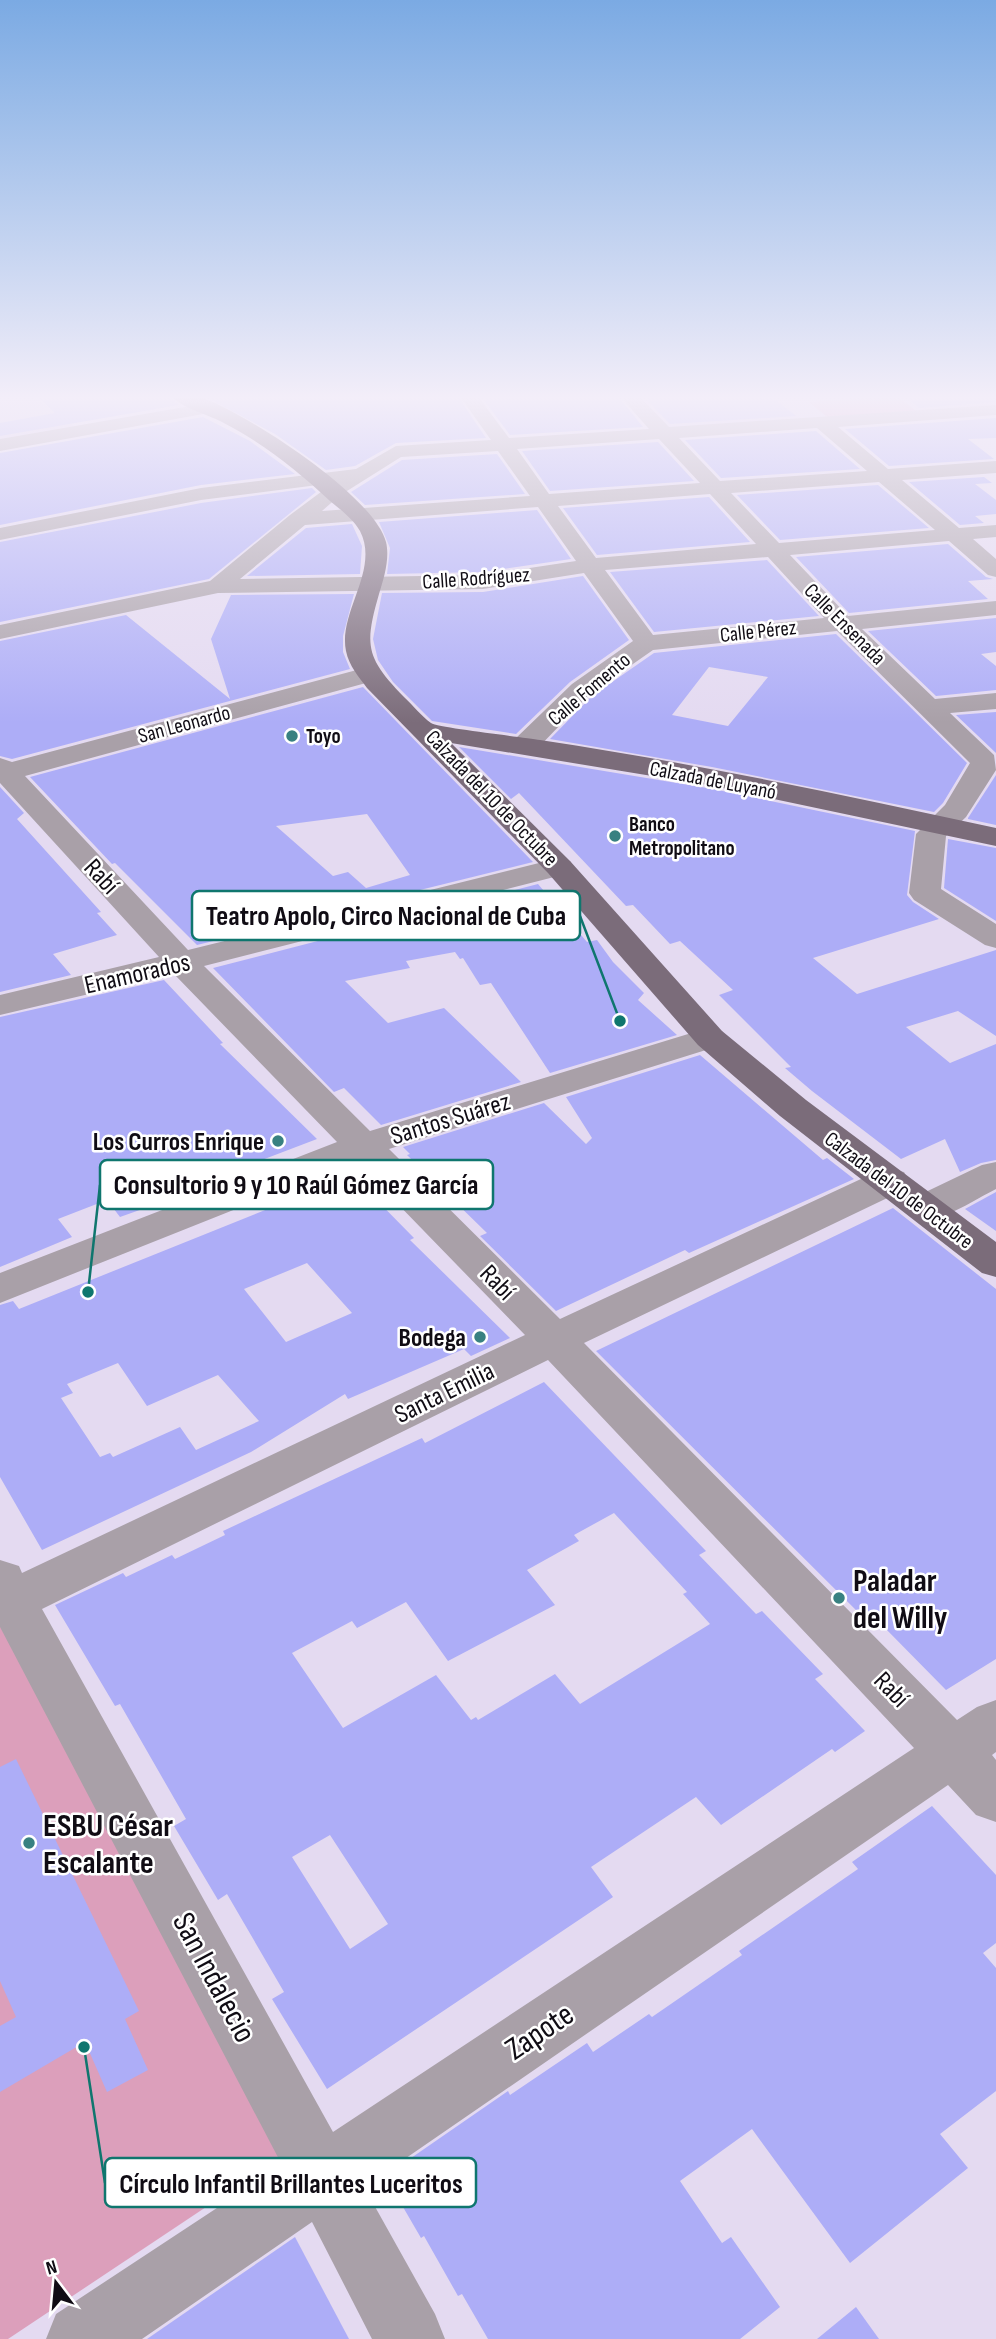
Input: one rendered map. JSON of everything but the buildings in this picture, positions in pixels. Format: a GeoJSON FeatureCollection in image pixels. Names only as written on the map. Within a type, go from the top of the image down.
{"type":"FeatureCollection","features":[{"type":"Feature","properties":{"kind":"main road","name":"Calzada del 10 de Octubre"},"geometry":{"type":"LineString","coordinates":[[347,504],[371,532],[376,550],[371,584],[355,648],[368,675],[428,732],[559,867],[710,1038],[793,1108],[996,1263]]}},
{"type":"Feature","properties":{"kind":"main road","name":"Calzada de Luyanó"},"geometry":{"type":"LineString","coordinates":[[428,732],[525,745],[996,837]]}},
{"type":"Feature","properties":{"kind":"street"},"geometry":{"type":"LineString","coordinates":[[0,534],[150,504]]}},
{"type":"Feature","properties":{"kind":"street"},"geometry":{"type":"LineString","coordinates":[[218,586],[297,519],[310,504]]}},
{"type":"Feature","properties":{"kind":"street"},"geometry":{"type":"LineString","coordinates":[[297,519],[499,504]]}},
{"type":"Feature","properties":{"kind":"street","name":"Calle Fomento"},"geometry":{"type":"LineString","coordinates":[[525,745],[581,689],[646,643],[546,504]]}},
{"type":"Feature","properties":{"kind":"street","name":"Calle Ensenada"},"geometry":{"type":"LineString","coordinates":[[733,504],[842,623],[985,764],[956,811],[943,825]]}},
{"type":"Feature","properties":{"kind":"street"},"geometry":{"type":"LineString","coordinates":[[918,504],[996,570]]}},
{"type":"Feature","properties":{"kind":"street","name":"Calle Rodríguez"},"geometry":{"type":"LineString","coordinates":[[0,632],[218,586],[486,582],[590,565],[996,531]]}},
{"type":"Feature","properties":{"kind":"street","name":"Calle Pérez"},"geometry":{"type":"LineString","coordinates":[[646,643],[996,608]]}},
{"type":"Feature","properties":{"kind":"street","name":"San Leonardo"},"geometry":{"type":"LineString","coordinates":[[2,771],[368,675]]}},
{"type":"Feature","properties":{"kind":"street"},"geometry":{"type":"LineString","coordinates":[[930,707],[996,701]]}},
{"type":"Feature","properties":{"kind":"street","name":"Rabí"},"geometry":{"type":"LineString","coordinates":[[2,771],[181,962],[554,1339],[974,1738],[996,1797]]}},
{"type":"Feature","properties":{"kind":"street"},"geometry":{"type":"LineString","coordinates":[[943,825],[931,834],[925,893],[996,938]]}},
{"type":"Feature","properties":{"kind":"street","name":"Enamorados"},"geometry":{"type":"LineString","coordinates":[[0,1005],[559,867]]}},
{"type":"Feature","properties":{"kind":"street","name":"Santos Suárez"},"geometry":{"type":"LineString","coordinates":[[0,1290],[363,1145],[710,1038]]}},
{"type":"Feature","properties":{"kind":"street"},"geometry":{"type":"LineString","coordinates":[[925,1208],[996,1174]]}},
{"type":"Feature","properties":{"kind":"street","name":"Santa Emilia"},"geometry":{"type":"LineString","coordinates":[[4,1595],[890,1181]]}},
{"type":"Feature","properties":{"kind":"street","name":"San Indalecio"},"geometry":{"type":"LineString","coordinates":[[4,1595],[410,2339]]}},
{"type":"Feature","properties":{"kind":"street","name":"Zapote"},"geometry":{"type":"LineString","coordinates":[[81,2339],[974,1738]]}},
{"type":"Feature","properties":{"kind":"shaded area"},"geometry":{"type":"Polygon","coordinates":[[[0,1625],[287,2153],[8,2339],[0,2339],[0,1625]]]}},
{"type":"Feature","properties":{"kind":"place","name":"Toyo"},"geometry":{"type":"Point","coordinates":[292,736]}},
{"type":"Feature","properties":{"kind":"place","name":"Banco Metropolitano"},"geometry":{"type":"Point","coordinates":[615,836]}},
{"type":"Feature","properties":{"kind":"place","name":"Teatro Apolo, Circo Nacional de Cuba"},"geometry":{"type":"Point","coordinates":[620,1021]}},
{"type":"Feature","properties":{"kind":"place","name":"Los Curros Enrique"},"geometry":{"type":"Point","coordinates":[278,1141]}},
{"type":"Feature","properties":{"kind":"place","name":"Consultorio 9 y 10 Raúl Gómez García"},"geometry":{"type":"Point","coordinates":[88,1292]}},
{"type":"Feature","properties":{"kind":"place","name":"Bodega"},"geometry":{"type":"Point","coordinates":[480,1337]}},
{"type":"Feature","properties":{"kind":"place","name":"Paladar del Willy"},"geometry":{"type":"Point","coordinates":[839,1598]}},
{"type":"Feature","properties":{"kind":"place","name":"ESBU César Escalante"},"geometry":{"type":"Point","coordinates":[29,1843]}},
{"type":"Feature","properties":{"kind":"place","name":"Círculo Infantil Brillantes Luceritos"},"geometry":{"type":"Point","coordinates":[84,2047]}}]}
